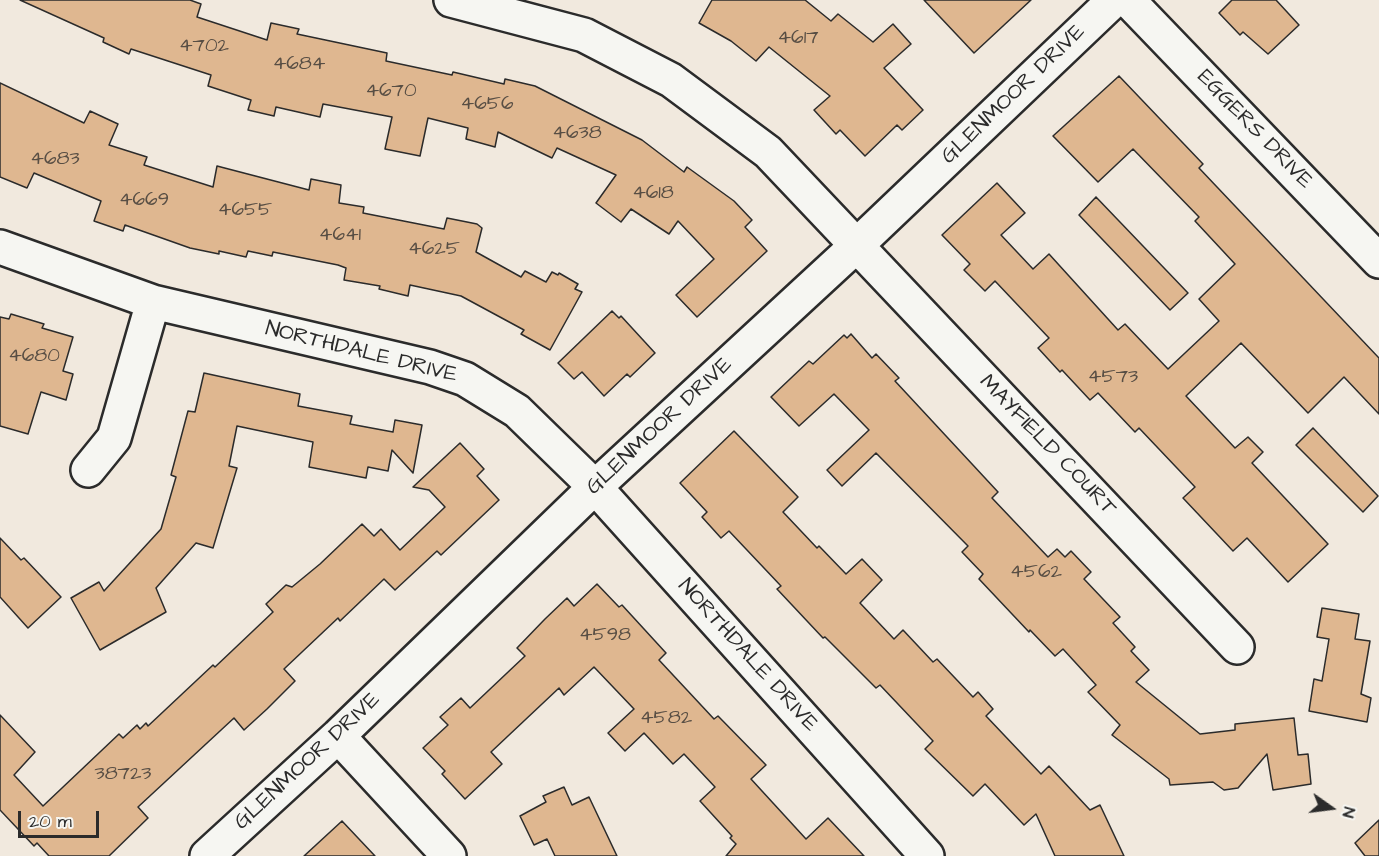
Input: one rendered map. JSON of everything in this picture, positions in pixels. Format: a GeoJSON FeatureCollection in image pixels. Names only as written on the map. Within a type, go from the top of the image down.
{"type":"FeatureCollection","features":[{"type":"Feature","properties":{"kind":"street","name":"MAYFIELD COURT"},"geometry":{"type":"LineString","coordinates":[[451,0],[584,35],[671,80],[768,152],[1237,646]]}},
{"type":"Feature","properties":{"kind":"street","name":"GLENMOOR DRIVE"},"geometry":{"type":"LineString","coordinates":[[207,856],[338,736],[594,487],[856,246],[1114,0]]}},
{"type":"Feature","properties":{"kind":"street","name":"EGGERS DRIVE"},"geometry":{"type":"LineString","coordinates":[[1128,0],[1379,261]]}},
{"type":"Feature","properties":{"kind":"street","name":"NORTHDALE DRIVE"},"geometry":{"type":"LineString","coordinates":[[0,247],[153,302],[430,368],[465,379],[517,411],[594,487],[927,856]]}},
{"type":"Feature","properties":{"kind":"street"},"geometry":{"type":"LineString","coordinates":[[88,470],[114,438],[153,302]]}},
{"type":"Feature","properties":{"kind":"street"},"geometry":{"type":"LineString","coordinates":[[338,736],[449,856]]}},
{"type":"Feature","properties":{"kind":"building"},"geometry":{"type":"Polygon","coordinates":[[[20,0],[190,0],[201,4],[197,17],[267,40],[271,23],[299,29],[297,34],[387,53],[386,61],[452,75],[453,72],[504,84],[505,79],[535,86],[642,140],[684,172],[687,167],[734,201],[752,220],[745,227],[767,251],[697,317],[676,295],[714,259],[678,221],[669,234],[631,209],[621,222],[596,203],[616,175],[557,148],[552,158],[498,132],[495,147],[466,139],[468,128],[428,118],[420,156],[385,149],[392,117],[323,104],[320,117],[276,107],[274,116],[248,110],[251,100],[208,86],[211,75],[131,49],[129,54],[103,42],[104,38],[20,0]]]}},
{"type":"Feature","properties":{"kind":"building"},"geometry":{"type":"Polygon","coordinates":[[[712,0],[805,0],[831,21],[838,14],[873,42],[893,24],[911,44],[884,68],[923,110],[902,130],[897,125],[865,156],[840,130],[836,134],[814,110],[830,96],[769,47],[756,61],[731,41],[699,23],[712,0]]]}},
{"type":"Feature","properties":{"kind":"building"},"geometry":{"type":"Polygon","coordinates":[[[924,0],[1031,0],[974,53],[924,0]]]}},
{"type":"Feature","properties":{"kind":"building"},"geometry":{"type":"Polygon","coordinates":[[[1232,0],[1276,0],[1299,25],[1268,54],[1243,32],[1240,35],[1219,13],[1232,0]]]}},
{"type":"Feature","properties":{"kind":"building"},"geometry":{"type":"Polygon","coordinates":[[[1119,76],[1203,164],[1199,168],[1379,358],[1379,414],[1344,377],[1308,413],[1241,343],[1186,396],[1235,448],[1248,437],[1263,452],[1252,463],[1328,544],[1288,582],[1247,538],[1233,551],[1183,498],[1195,487],[1139,428],[1135,432],[1098,393],[1090,400],[1062,370],[1060,372],[1038,348],[1049,338],[995,281],[985,291],[964,270],[970,264],[942,235],[997,183],[1025,213],[1001,235],[1033,269],[1049,254],[1118,330],[1125,324],[1168,369],[1219,321],[1199,299],[1235,264],[1195,221],[1199,217],[1133,149],[1098,182],[1053,136],[1119,76]]]}},
{"type":"Feature","properties":{"kind":"building"},"geometry":{"type":"Polygon","coordinates":[[[0,83],[84,123],[90,111],[118,124],[109,145],[147,157],[144,165],[213,187],[217,166],[309,190],[311,179],[341,185],[339,203],[364,207],[363,213],[444,229],[447,218],[477,224],[482,228],[476,252],[521,277],[525,271],[546,282],[552,272],[558,275],[559,273],[578,284],[575,289],[582,292],[550,350],[521,334],[524,330],[461,296],[410,285],[408,296],[379,289],[380,286],[344,280],[346,268],[338,265],[273,252],[272,256],[248,251],[246,257],[219,251],[219,254],[190,248],[125,225],[123,231],[94,221],[101,201],[34,173],[27,188],[0,177],[0,83]]]}},
{"type":"Feature","properties":{"kind":"building"},"geometry":{"type":"Polygon","coordinates":[[[1096,197],[1188,293],[1170,310],[1079,215],[1096,197]]]}},
{"type":"Feature","properties":{"kind":"building"},"geometry":{"type":"Polygon","coordinates":[[[612,311],[619,318],[621,316],[655,353],[630,377],[627,374],[604,396],[582,372],[574,379],[558,363],[612,311]]]}},
{"type":"Feature","properties":{"kind":"building"},"geometry":{"type":"Polygon","coordinates":[[[11,314],[44,324],[42,328],[73,337],[63,371],[73,374],[66,400],[41,392],[28,434],[0,426],[0,317],[9,319],[11,314]]]}},
{"type":"Feature","properties":{"kind":"building"},"geometry":{"type":"Polygon","coordinates":[[[851,334],[872,358],[876,354],[899,378],[895,381],[998,492],[992,498],[1048,557],[1057,549],[1065,557],[1071,551],[1091,572],[1084,579],[1120,617],[1113,623],[1135,647],[1131,651],[1149,670],[1136,682],[1200,734],[1235,730],[1235,724],[1294,718],[1298,755],[1308,754],[1311,784],[1273,790],[1267,754],[1238,788],[1224,790],[1213,782],[1170,785],[1169,779],[1112,735],[1120,725],[1088,692],[1096,685],[1063,649],[1055,656],[1030,630],[1029,632],[979,579],[983,574],[962,552],[968,546],[876,453],[842,486],[827,470],[869,430],[834,394],[799,426],[771,397],[809,361],[813,364],[844,335],[847,338],[851,334]]]}},
{"type":"Feature","properties":{"kind":"building"},"geometry":{"type":"Polygon","coordinates":[[[204,373],[300,394],[298,406],[352,416],[350,424],[393,432],[395,420],[422,425],[413,473],[392,450],[388,471],[368,467],[366,478],[309,467],[313,442],[237,426],[229,466],[237,468],[213,548],[196,543],[156,588],[166,612],[100,650],[71,598],[99,582],[104,591],[161,529],[176,477],[171,475],[188,411],[195,412],[204,373]]]}},
{"type":"Feature","properties":{"kind":"building"},"geometry":{"type":"Polygon","coordinates":[[[1313,428],[1378,496],[1363,512],[1296,445],[1313,428]]]}},
{"type":"Feature","properties":{"kind":"building"},"geometry":{"type":"Polygon","coordinates":[[[734,431],[798,497],[783,512],[817,548],[819,546],[846,574],[862,559],[882,580],[860,603],[894,639],[903,630],[933,662],[937,659],[973,697],[978,692],[993,709],[986,716],[1041,774],[1049,766],[1090,810],[1100,805],[1124,856],[1055,856],[1036,814],[1024,825],[985,784],[973,796],[925,749],[933,741],[880,685],[876,688],[825,637],[823,638],[777,589],[781,586],[729,531],[721,538],[702,517],[707,512],[680,483],[734,431]]]}},
{"type":"Feature","properties":{"kind":"building"},"geometry":{"type":"Polygon","coordinates":[[[460,443],[484,469],[477,476],[499,500],[441,555],[437,551],[395,590],[384,579],[340,621],[338,618],[284,669],[295,681],[267,709],[244,730],[234,718],[138,807],[148,818],[109,856],[49,856],[37,843],[34,846],[0,810],[0,715],[35,752],[14,775],[43,806],[119,734],[123,738],[137,725],[140,729],[146,723],[148,726],[213,665],[215,667],[273,612],[266,604],[286,585],[292,587],[320,564],[362,524],[374,536],[381,529],[400,550],[445,507],[429,490],[413,487],[460,443]]]}},
{"type":"Feature","properties":{"kind":"building"},"geometry":{"type":"Polygon","coordinates":[[[0,538],[21,560],[24,558],[61,597],[28,628],[0,597],[0,538]]]}},
{"type":"Feature","properties":{"kind":"building"},"geometry":{"type":"Polygon","coordinates":[[[597,584],[619,607],[622,605],[666,653],[659,660],[714,719],[718,716],[766,765],[751,779],[806,839],[828,818],[864,856],[726,856],[736,844],[730,838],[732,836],[700,801],[715,787],[684,754],[673,764],[644,733],[625,751],[608,733],[634,709],[594,667],[564,695],[559,688],[491,752],[502,764],[465,799],[442,774],[445,771],[423,748],[448,725],[440,717],[461,698],[470,708],[525,656],[517,648],[545,619],[567,598],[574,606],[597,584]]]}},
{"type":"Feature","properties":{"kind":"building"},"geometry":{"type":"Polygon","coordinates":[[[1322,608],[1359,614],[1355,639],[1370,641],[1361,694],[1371,698],[1367,722],[1309,711],[1314,679],[1322,681],[1329,639],[1317,637],[1322,608]]]}},
{"type":"Feature","properties":{"kind":"building"},"geometry":{"type":"Polygon","coordinates":[[[564,787],[572,805],[589,797],[617,856],[555,856],[547,839],[534,845],[520,816],[546,802],[543,796],[564,787]]]}},
{"type":"Feature","properties":{"kind":"building"},"geometry":{"type":"Polygon","coordinates":[[[1379,820],[1379,856],[1365,856],[1355,843],[1379,820]]]}},
{"type":"Feature","properties":{"kind":"building"},"geometry":{"type":"Polygon","coordinates":[[[342,821],[375,856],[304,856],[342,821]]]}}]}
